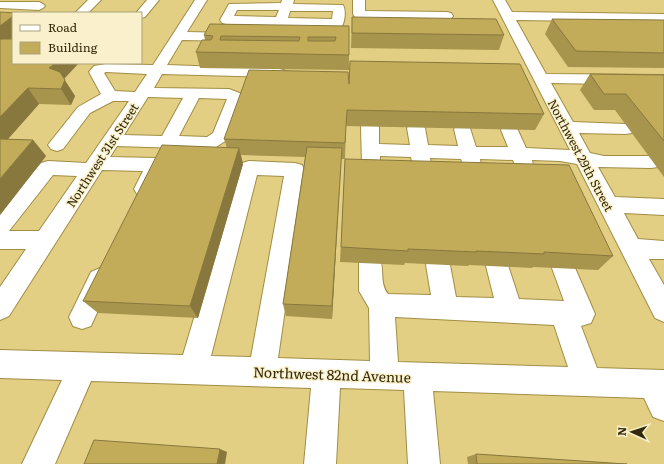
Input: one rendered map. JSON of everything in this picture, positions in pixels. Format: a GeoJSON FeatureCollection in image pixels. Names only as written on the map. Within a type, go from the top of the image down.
{"type":"FeatureCollection","features":[{"type":"Feature","properties":{"kind":"street"},"geometry":{"type":"LineString","coordinates":[[82,12],[95,0]]}},
{"type":"Feature","properties":{"kind":"street"},"geometry":{"type":"LineString","coordinates":[[142,13],[153,0]]}},
{"type":"Feature","properties":{"kind":"street","name":"Northwest 31st Street"},"geometry":{"type":"LineString","coordinates":[[0,308],[142,95],[201,0]]}},
{"type":"Feature","properties":{"kind":"street"},"geometry":{"type":"LineString","coordinates":[[359,0],[359,14],[445,10],[451,28]]}},
{"type":"Feature","properties":{"kind":"street","name":"Northwest 29th Street"},"geometry":{"type":"LineString","coordinates":[[499,0],[507,25],[531,69],[584,158],[664,310]]}},
{"type":"Feature","properties":{"kind":"street"},"geometry":{"type":"LineString","coordinates":[[282,21],[287,4]]}},
{"type":"Feature","properties":{"kind":"street"},"geometry":{"type":"LineString","coordinates":[[287,4],[339,8],[338,23],[226,20],[233,6],[287,4]]}},
{"type":"Feature","properties":{"kind":"street"},"geometry":{"type":"LineString","coordinates":[[0,6],[39,6]]}},
{"type":"Feature","properties":{"kind":"street"},"geometry":{"type":"LineString","coordinates":[[507,25],[664,18]]}},
{"type":"Feature","properties":{"kind":"street"},"geometry":{"type":"LineString","coordinates":[[178,36],[249,37]]}},
{"type":"Feature","properties":{"kind":"street"},"geometry":{"type":"LineString","coordinates":[[110,96],[96,75],[98,69],[294,74]]}},
{"type":"Feature","properties":{"kind":"street"},"geometry":{"type":"LineString","coordinates":[[531,69],[664,80]]}},
{"type":"Feature","properties":{"kind":"street"},"geometry":{"type":"LineString","coordinates":[[167,142],[193,94]]}},
{"type":"Feature","properties":{"kind":"street"},"geometry":{"type":"LineString","coordinates":[[57,145],[84,110],[110,96],[229,94],[236,97],[221,136],[210,143],[112,140]]}},
{"type":"Feature","properties":{"kind":"street"},"geometry":{"type":"LineString","coordinates":[[370,127],[371,176]]}},
{"type":"Feature","properties":{"kind":"street"},"geometry":{"type":"LineString","coordinates":[[566,127],[626,129]]}},
{"type":"Feature","properties":{"kind":"street"},"geometry":{"type":"LineString","coordinates":[[416,128],[424,177]]}},
{"type":"Feature","properties":{"kind":"street"},"geometry":{"type":"LineString","coordinates":[[463,129],[475,178]]}},
{"type":"Feature","properties":{"kind":"street"},"geometry":{"type":"LineString","coordinates":[[510,130],[530,179]]}},
{"type":"Feature","properties":{"kind":"street"},"geometry":{"type":"LineString","coordinates":[[371,150],[560,154],[604,162],[651,162]]}},
{"type":"Feature","properties":{"kind":"street"},"geometry":{"type":"LineString","coordinates":[[0,227],[48,168],[156,165],[136,206]]}},
{"type":"Feature","properties":{"kind":"street"},"geometry":{"type":"LineString","coordinates":[[193,370],[249,168],[295,170],[262,372]]}},
{"type":"Feature","properties":{"kind":"street"},"geometry":{"type":"LineString","coordinates":[[608,206],[664,207]]}},
{"type":"Feature","properties":{"kind":"street"},"geometry":{"type":"LineString","coordinates":[[0,240],[46,240]]}},
{"type":"Feature","properties":{"kind":"street"},"geometry":{"type":"LineString","coordinates":[[631,248],[664,250]]}},
{"type":"Feature","properties":{"kind":"street"},"geometry":{"type":"LineString","coordinates":[[82,317],[109,262]]}},
{"type":"Feature","properties":{"kind":"street"},"geometry":{"type":"LineString","coordinates":[[371,263],[371,291],[382,305],[385,375]]}},
{"type":"Feature","properties":{"kind":"street"},"geometry":{"type":"LineString","coordinates":[[438,265],[445,308]]}},
{"type":"Feature","properties":{"kind":"street"},"geometry":{"type":"LineString","coordinates":[[498,266],[510,311]]}},
{"type":"Feature","properties":{"kind":"street"},"geometry":{"type":"LineString","coordinates":[[382,305],[582,314],[564,268]]}},
{"type":"Feature","properties":{"kind":"street"},"geometry":{"type":"LineString","coordinates":[[563,314],[588,382]]}},
{"type":"Feature","properties":{"kind":"street","name":"Northwest 82nd Avenue"},"geometry":{"type":"LineString","coordinates":[[0,364],[588,382],[660,391]]}},
{"type":"Feature","properties":{"kind":"street"},"geometry":{"type":"LineString","coordinates":[[38,464],[83,366]]}},
{"type":"Feature","properties":{"kind":"street"},"geometry":{"type":"LineString","coordinates":[[320,464],[326,374]]}},
{"type":"Feature","properties":{"kind":"street"},"geometry":{"type":"LineString","coordinates":[[417,376],[424,464]]}},
{"type":"Feature","properties":{"kind":"building"},"geometry":{"type":"Polygon","coordinates":[[[0,12],[12,13],[12,17],[0,26],[0,12]]]}},
{"type":"Feature","properties":{"kind":"building"},"geometry":{"type":"Polygon","coordinates":[[[352,17],[496,19],[504,35],[352,33],[352,17]]]}},
{"type":"Feature","properties":{"kind":"building"},"geometry":{"type":"Polygon","coordinates":[[[552,19],[664,20],[664,53],[576,51],[552,19]]]}},
{"type":"Feature","properties":{"kind":"building"},"geometry":{"type":"Polygon","coordinates":[[[210,24],[349,26],[349,55],[196,52],[202,40],[211,40],[213,36],[204,35],[210,24]],[[221,36],[220,40],[299,41],[300,37],[221,36]],[[308,37],[308,41],[335,41],[336,37],[308,37]]]}},
{"type":"Feature","properties":{"kind":"building"},"geometry":{"type":"Polygon","coordinates":[[[0,39],[12,39],[12,64],[54,64],[49,68],[60,72],[65,80],[61,89],[28,88],[0,117],[0,39]]]}},
{"type":"Feature","properties":{"kind":"building"},"geometry":{"type":"Polygon","coordinates":[[[350,61],[520,64],[544,114],[347,110],[345,143],[224,139],[249,70],[348,72],[349,84],[350,61]]]}},
{"type":"Feature","properties":{"kind":"building"},"geometry":{"type":"Polygon","coordinates":[[[590,74],[664,75],[664,141],[626,94],[604,94],[590,74]]]}},
{"type":"Feature","properties":{"kind":"building"},"geometry":{"type":"Polygon","coordinates":[[[0,139],[33,140],[0,179],[0,139]]]}},
{"type":"Feature","properties":{"kind":"building"},"geometry":{"type":"Polygon","coordinates":[[[162,145],[239,148],[190,306],[83,301],[162,145]]]}},
{"type":"Feature","properties":{"kind":"building"},"geometry":{"type":"Polygon","coordinates":[[[307,147],[342,148],[332,306],[283,304],[307,147]]]}},
{"type":"Feature","properties":{"kind":"building"},"geometry":{"type":"Polygon","coordinates":[[[345,159],[569,165],[613,256],[544,252],[544,254],[408,249],[408,251],[341,247],[345,159]]]}},
{"type":"Feature","properties":{"kind":"building"},"geometry":{"type":"Polygon","coordinates":[[[94,440],[220,449],[217,464],[84,464],[94,440]]]}},
{"type":"Feature","properties":{"kind":"building"},"geometry":{"type":"Polygon","coordinates":[[[476,454],[626,464],[477,464],[476,454]]]}}]}
